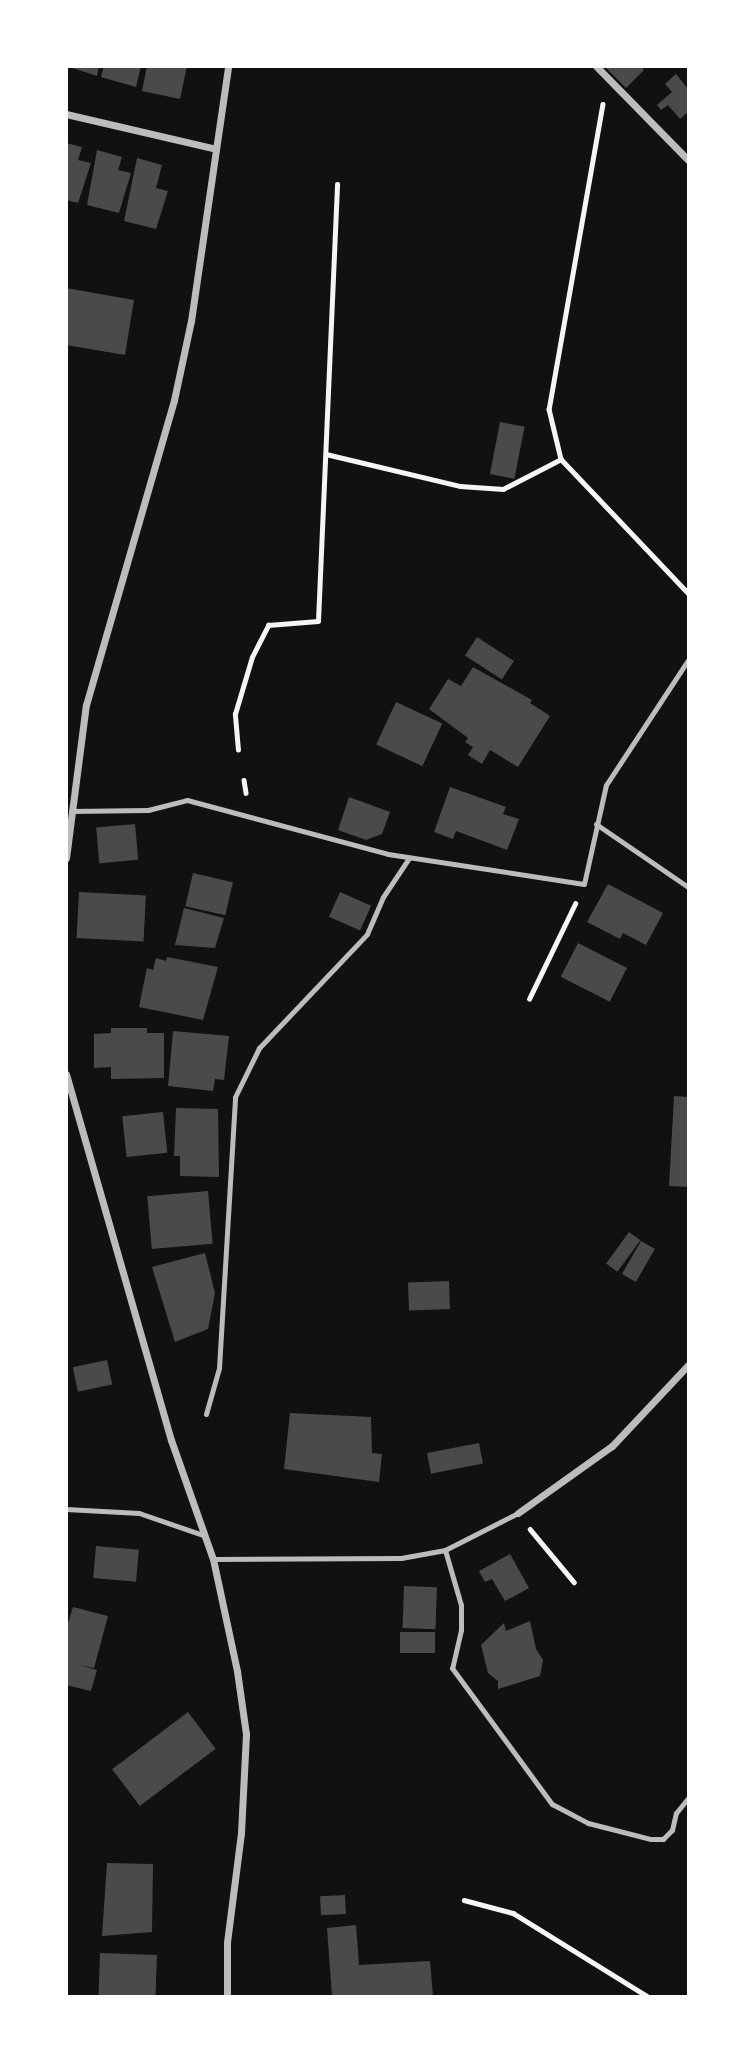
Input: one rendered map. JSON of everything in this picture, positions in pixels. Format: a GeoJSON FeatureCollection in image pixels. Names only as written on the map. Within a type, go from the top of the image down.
{"type":"FeatureCollection","features":[{"type":"Feature","properties":{"kind":"street"},"geometry":{"type":"LineString","coordinates":[[66,858],[86,705],[174,400],[228,66]]}},
{"type":"Feature","properties":{"kind":"street"},"geometry":{"type":"LineString","coordinates":[[596,66],[688,160]]}},
{"type":"Feature","properties":{"kind":"street"},"geometry":{"type":"LineString","coordinates":[[66,114],[216,149]]}},
{"type":"Feature","properties":{"kind":"street"},"geometry":{"type":"LineString","coordinates":[[66,1074],[171,1440],[212,1559],[246,1734],[241,1833],[227,1943],[227,1997]]}},
{"type":"Feature","properties":{"kind":"street"},"geometry":{"type":"LineString","coordinates":[[518,1513],[612,1446],[688,1365]]}},
{"type":"Feature","properties":{"kind":"lane"},"geometry":{"type":"LineString","coordinates":[[71,811],[148,810],[187,800],[409,858],[584,884],[606,785],[688,660]]}},
{"type":"Feature","properties":{"kind":"lane"},"geometry":{"type":"LineString","coordinates":[[596,824],[688,887]]}},
{"type":"Feature","properties":{"kind":"lane"},"geometry":{"type":"LineString","coordinates":[[206,1414],[219,1368],[235,1097],[259,1048],[367,934],[383,897],[409,858]]}},
{"type":"Feature","properties":{"kind":"lane"},"geometry":{"type":"LineString","coordinates":[[66,1509],[139,1513],[203,1535]]}},
{"type":"Feature","properties":{"kind":"lane"},"geometry":{"type":"LineString","coordinates":[[212,1559],[401,1558],[445,1550],[518,1513]]}},
{"type":"Feature","properties":{"kind":"lane"},"geometry":{"type":"LineString","coordinates":[[445,1550],[461,1605],[461,1630],[452,1668],[552,1804],[588,1823],[663,1839],[688,1798]]}},
{"type":"Feature","properties":{"kind":"path"},"geometry":{"type":"LineString","coordinates":[[607,79],[548,409],[561,459],[688,593]]}},
{"type":"Feature","properties":{"kind":"path"},"geometry":{"type":"LineString","coordinates":[[238,750],[235,714],[252,657],[268,625],[318,621],[337,184]]}},
{"type":"Feature","properties":{"kind":"path"},"geometry":{"type":"LineString","coordinates":[[326,454],[460,486],[503,489],[561,459]]}},
{"type":"Feature","properties":{"kind":"path"},"geometry":{"type":"LineString","coordinates":[[529,999],[584,884]]}},
{"type":"Feature","properties":{"kind":"path"},"geometry":{"type":"LineString","coordinates":[[518,1513],[574,1583]]}},
{"type":"Feature","properties":{"kind":"path"},"geometry":{"type":"LineString","coordinates":[[464,1900],[513,1913],[647,1997]]}},
{"type":"Feature","properties":{"kind":"building"},"geometry":{"type":"Polygon","coordinates":[[[66,66],[99,66],[97,76],[66,66]]]}},
{"type":"Feature","properties":{"kind":"building"},"geometry":{"type":"Polygon","coordinates":[[[104,66],[141,66],[136,87],[101,77],[104,66]]]}},
{"type":"Feature","properties":{"kind":"building"},"geometry":{"type":"Polygon","coordinates":[[[147,66],[187,66],[180,99],[142,91],[147,66]]]}},
{"type":"Feature","properties":{"kind":"building"},"geometry":{"type":"Polygon","coordinates":[[[604,66],[640,66],[644,70],[626,88],[604,66]]]}},
{"type":"Feature","properties":{"kind":"building"},"geometry":{"type":"Polygon","coordinates":[[[676,74],[688,89],[688,112],[680,119],[668,105],[661,110],[657,105],[672,92],[665,84],[676,74]]]}},
{"type":"Feature","properties":{"kind":"building"},"geometry":{"type":"Polygon","coordinates":[[[66,143],[82,147],[78,160],[91,163],[78,203],[66,200],[66,143]]]}},
{"type":"Feature","properties":{"kind":"building"},"geometry":{"type":"Polygon","coordinates":[[[97,150],[122,157],[118,170],[131,173],[119,213],[87,205],[97,150]]]}},
{"type":"Feature","properties":{"kind":"building"},"geometry":{"type":"Polygon","coordinates":[[[137,158],[162,165],[156,188],[168,191],[156,229],[124,221],[137,158]]]}},
{"type":"Feature","properties":{"kind":"building"},"geometry":{"type":"Polygon","coordinates":[[[66,288],[134,300],[125,355],[66,345],[66,288]]]}},
{"type":"Feature","properties":{"kind":"building"},"geometry":{"type":"Polygon","coordinates":[[[500,422],[525,427],[514,479],[490,474],[500,422]]]}},
{"type":"Feature","properties":{"kind":"building"},"geometry":{"type":"Polygon","coordinates":[[[477,637],[514,661],[502,679],[465,655],[477,637]]]}},
{"type":"Feature","properties":{"kind":"building"},"geometry":{"type":"Polygon","coordinates":[[[473,667],[532,700],[530,703],[550,716],[518,767],[490,750],[482,764],[468,755],[473,747],[465,742],[468,738],[429,709],[448,679],[461,686],[473,667]]]}},
{"type":"Feature","properties":{"kind":"building"},"geometry":{"type":"Polygon","coordinates":[[[396,702],[442,724],[422,766],[376,745],[396,702]]]}},
{"type":"Feature","properties":{"kind":"building"},"geometry":{"type":"Polygon","coordinates":[[[450,787],[506,807],[503,814],[519,819],[507,850],[456,831],[453,839],[434,832],[450,787]]]}},
{"type":"Feature","properties":{"kind":"building"},"geometry":{"type":"Polygon","coordinates":[[[349,797],[390,812],[382,834],[366,840],[338,830],[349,797]]]}},
{"type":"Feature","properties":{"kind":"building"},"geometry":{"type":"Polygon","coordinates":[[[135,824],[138,860],[99,863],[96,827],[135,824]]]}},
{"type":"Feature","properties":{"kind":"building"},"geometry":{"type":"Polygon","coordinates":[[[193,873],[233,882],[225,915],[185,906],[193,873]]]}},
{"type":"Feature","properties":{"kind":"building"},"geometry":{"type":"Polygon","coordinates":[[[608,884],[663,913],[646,945],[623,933],[620,939],[587,922],[608,884]]]}},
{"type":"Feature","properties":{"kind":"building"},"geometry":{"type":"Polygon","coordinates":[[[79,892],[146,896],[144,941],[77,938],[79,892]]]}},
{"type":"Feature","properties":{"kind":"building"},"geometry":{"type":"Polygon","coordinates":[[[340,892],[371,906],[360,930],[329,917],[340,892]]]}},
{"type":"Feature","properties":{"kind":"building"},"geometry":{"type":"Polygon","coordinates":[[[184,908],[224,918],[215,948],[175,945],[184,908]]]}},
{"type":"Feature","properties":{"kind":"building"},"geometry":{"type":"Polygon","coordinates":[[[578,943],[627,968],[610,1002],[561,977],[578,943]]]}},
{"type":"Feature","properties":{"kind":"building"},"geometry":{"type":"Polygon","coordinates":[[[167,957],[218,967],[203,1020],[139,1007],[147,968],[153,970],[156,958],[166,961],[167,957]]]}},
{"type":"Feature","properties":{"kind":"building"},"geometry":{"type":"Polygon","coordinates":[[[111,1028],[147,1028],[147,1033],[164,1033],[164,1078],[111,1079],[111,1067],[94,1068],[94,1034],[111,1033],[111,1028]]]}},
{"type":"Feature","properties":{"kind":"building"},"geometry":{"type":"Polygon","coordinates":[[[173,1031],[229,1036],[224,1080],[215,1079],[213,1091],[168,1086],[173,1031]]]}},
{"type":"Feature","properties":{"kind":"building"},"geometry":{"type":"Polygon","coordinates":[[[674,1096],[688,1097],[688,1187],[669,1186],[674,1096]]]}},
{"type":"Feature","properties":{"kind":"building"},"geometry":{"type":"Polygon","coordinates":[[[176,1108],[218,1109],[219,1177],[180,1176],[180,1156],[174,1156],[176,1108]]]}},
{"type":"Feature","properties":{"kind":"building"},"geometry":{"type":"Polygon","coordinates":[[[163,1112],[167,1153],[127,1157],[122,1116],[163,1112]]]}},
{"type":"Feature","properties":{"kind":"building"},"geometry":{"type":"Polygon","coordinates":[[[208,1191],[213,1244],[152,1249],[147,1196],[208,1191]]]}},
{"type":"Feature","properties":{"kind":"building"},"geometry":{"type":"Polygon","coordinates":[[[629,1232],[640,1240],[617,1272],[606,1264],[629,1232]]]}},
{"type":"Feature","properties":{"kind":"building"},"geometry":{"type":"Polygon","coordinates":[[[641,1241],[655,1249],[636,1282],[622,1274],[641,1241]]]}},
{"type":"Feature","properties":{"kind":"building"},"geometry":{"type":"Polygon","coordinates":[[[205,1253],[215,1293],[208,1329],[175,1342],[152,1267],[205,1253]]]}},
{"type":"Feature","properties":{"kind":"building"},"geometry":{"type":"Polygon","coordinates":[[[449,1281],[450,1309],[409,1310],[408,1282],[449,1281]]]}},
{"type":"Feature","properties":{"kind":"building"},"geometry":{"type":"Polygon","coordinates":[[[107,1360],[112,1384],[78,1392],[73,1367],[107,1360]]]}},
{"type":"Feature","properties":{"kind":"building"},"geometry":{"type":"Polygon","coordinates":[[[290,1413],[371,1417],[372,1453],[382,1454],[379,1482],[284,1469],[290,1413]]]}},
{"type":"Feature","properties":{"kind":"building"},"geometry":{"type":"Polygon","coordinates":[[[479,1443],[483,1464],[431,1474],[427,1453],[479,1443]]]}},
{"type":"Feature","properties":{"kind":"building"},"geometry":{"type":"Polygon","coordinates":[[[96,1546],[139,1550],[136,1582],[93,1578],[96,1546]]]}},
{"type":"Feature","properties":{"kind":"building"},"geometry":{"type":"Polygon","coordinates":[[[510,1554],[529,1588],[505,1601],[492,1579],[485,1582],[479,1571],[510,1554]]]}},
{"type":"Feature","properties":{"kind":"building"},"geometry":{"type":"Polygon","coordinates":[[[404,1586],[437,1587],[436,1629],[403,1628],[404,1586]]]}},
{"type":"Feature","properties":{"kind":"building"},"geometry":{"type":"Polygon","coordinates":[[[73,1607],[108,1616],[94,1668],[79,1665],[97,1670],[91,1691],[66,1685],[66,1630],[73,1607]]]}},
{"type":"Feature","properties":{"kind":"building"},"geometry":{"type":"Polygon","coordinates":[[[530,1621],[536,1649],[543,1660],[540,1676],[498,1689],[498,1681],[488,1673],[481,1645],[504,1623],[506,1631],[530,1621]]]}},
{"type":"Feature","properties":{"kind":"building"},"geometry":{"type":"Polygon","coordinates":[[[400,1632],[435,1632],[435,1653],[400,1653],[400,1632]]]}},
{"type":"Feature","properties":{"kind":"building"},"geometry":{"type":"Polygon","coordinates":[[[188,1712],[216,1749],[140,1806],[112,1769],[188,1712]]]}},
{"type":"Feature","properties":{"kind":"building"},"geometry":{"type":"Polygon","coordinates":[[[107,1863],[153,1864],[152,1932],[102,1936],[107,1863]]]}},
{"type":"Feature","properties":{"kind":"building"},"geometry":{"type":"Polygon","coordinates":[[[345,1895],[346,1914],[321,1915],[320,1896],[345,1895]]]}},
{"type":"Feature","properties":{"kind":"building"},"geometry":{"type":"Polygon","coordinates":[[[356,1925],[359,1965],[430,1961],[433,1996],[332,1996],[327,1928],[356,1925]]]}},
{"type":"Feature","properties":{"kind":"building"},"geometry":{"type":"Polygon","coordinates":[[[100,1953],[157,1955],[156,1996],[98,1996],[100,1953]]]}}]}
